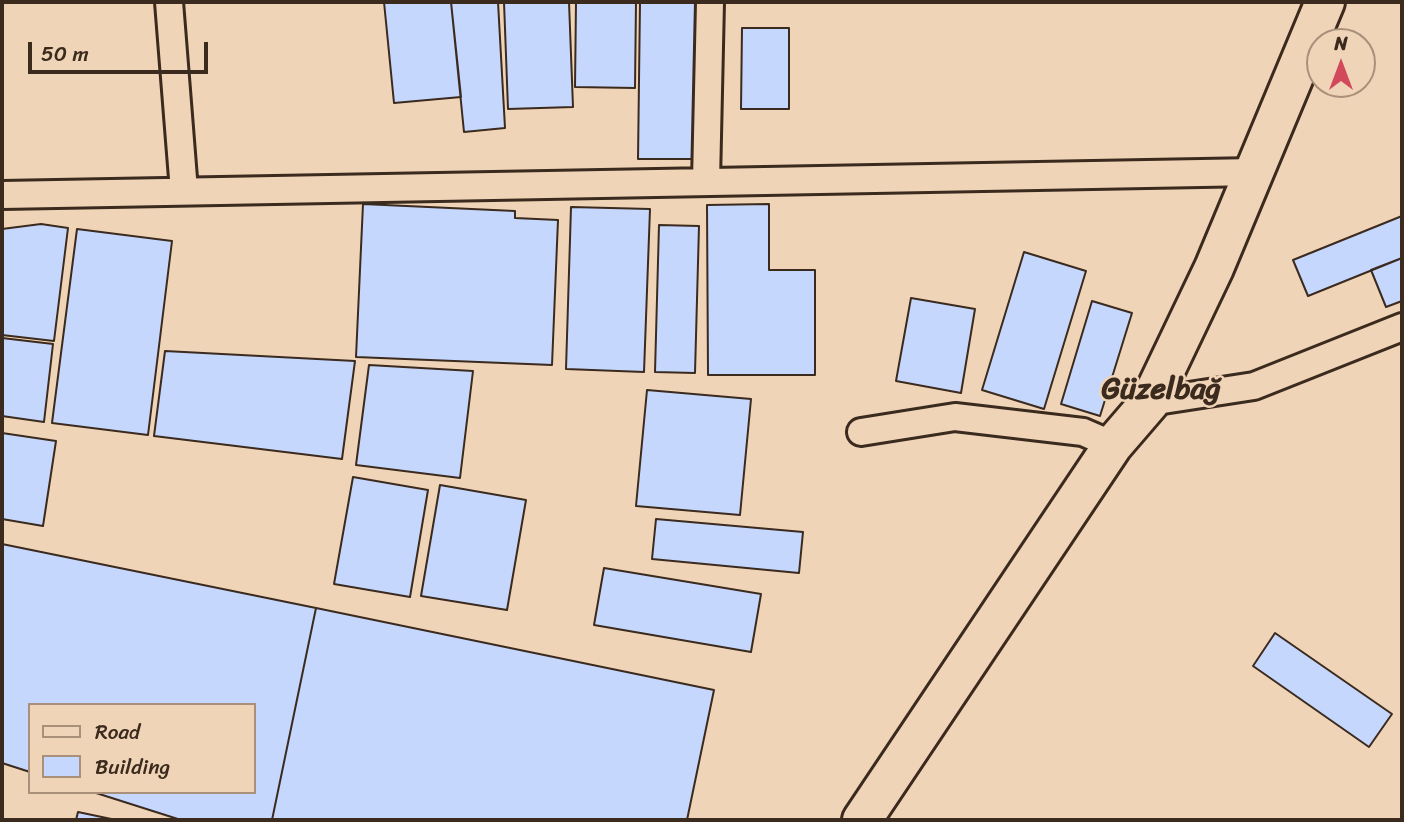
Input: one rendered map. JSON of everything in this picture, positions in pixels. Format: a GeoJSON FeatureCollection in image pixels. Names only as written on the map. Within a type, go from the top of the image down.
{"type":"FeatureCollection","features":[{"type":"Feature","properties":{"kind":"street"},"geometry":{"type":"LineString","coordinates":[[169,2],[184,191]]}},
{"type":"Feature","properties":{"kind":"street"},"geometry":{"type":"LineString","coordinates":[[706,180],[710,2]]}},
{"type":"Feature","properties":{"kind":"street"},"geometry":{"type":"LineString","coordinates":[[862,820],[1113,445],[1150,402],[1256,172],[1325,2]]}},
{"type":"Feature","properties":{"kind":"street"},"geometry":{"type":"LineString","coordinates":[[2,194],[1256,172]]}},
{"type":"Feature","properties":{"kind":"street"},"geometry":{"type":"LineString","coordinates":[[1150,402],[1254,386],[1402,327]]}},
{"type":"Feature","properties":{"kind":"street"},"geometry":{"type":"LineString","coordinates":[[861,432],[956,416],[1083,432],[1113,445]]}},
{"type":"Feature","properties":{"kind":"building"},"geometry":{"type":"Polygon","coordinates":[[[384,2],[451,2],[461,97],[394,103],[384,2]]]}},
{"type":"Feature","properties":{"kind":"building"},"geometry":{"type":"Polygon","coordinates":[[[451,2],[498,2],[505,128],[464,132],[451,2]]]}},
{"type":"Feature","properties":{"kind":"building"},"geometry":{"type":"Polygon","coordinates":[[[504,2],[569,2],[573,107],[508,109],[504,2]]]}},
{"type":"Feature","properties":{"kind":"building"},"geometry":{"type":"Polygon","coordinates":[[[576,2],[636,2],[635,88],[575,87],[576,2]]]}},
{"type":"Feature","properties":{"kind":"building"},"geometry":{"type":"Polygon","coordinates":[[[640,2],[707,2],[705,159],[638,159],[640,2]]]}},
{"type":"Feature","properties":{"kind":"building"},"geometry":{"type":"Polygon","coordinates":[[[742,28],[789,28],[789,109],[741,109],[742,28]]]}},
{"type":"Feature","properties":{"kind":"building"},"geometry":{"type":"Polygon","coordinates":[[[363,204],[515,211],[515,218],[558,220],[552,365],[356,357],[363,204]]]}},
{"type":"Feature","properties":{"kind":"building"},"geometry":{"type":"Polygon","coordinates":[[[769,204],[769,270],[815,270],[815,375],[708,375],[707,205],[769,204]]]}},
{"type":"Feature","properties":{"kind":"building"},"geometry":{"type":"Polygon","coordinates":[[[571,207],[650,209],[644,372],[566,369],[571,207]]]}},
{"type":"Feature","properties":{"kind":"building"},"geometry":{"type":"Polygon","coordinates":[[[1402,216],[1402,258],[1308,296],[1293,260],[1402,216]]]}},
{"type":"Feature","properties":{"kind":"building"},"geometry":{"type":"Polygon","coordinates":[[[41,224],[68,228],[54,341],[2,335],[2,229],[41,224]]]}},
{"type":"Feature","properties":{"kind":"building"},"geometry":{"type":"Polygon","coordinates":[[[659,225],[699,226],[695,373],[655,372],[659,225]]]}},
{"type":"Feature","properties":{"kind":"building"},"geometry":{"type":"Polygon","coordinates":[[[77,229],[172,241],[148,435],[52,423],[77,229]]]}},
{"type":"Feature","properties":{"kind":"building"},"geometry":{"type":"Polygon","coordinates":[[[1024,252],[1086,271],[1044,409],[982,390],[1024,252]]]}},
{"type":"Feature","properties":{"kind":"building"},"geometry":{"type":"Polygon","coordinates":[[[1402,258],[1402,301],[1386,307],[1371,270],[1402,258]]]}},
{"type":"Feature","properties":{"kind":"building"},"geometry":{"type":"Polygon","coordinates":[[[911,298],[975,309],[961,393],[896,381],[911,298]]]}},
{"type":"Feature","properties":{"kind":"building"},"geometry":{"type":"Polygon","coordinates":[[[1092,301],[1132,313],[1100,416],[1061,404],[1092,301]]]}},
{"type":"Feature","properties":{"kind":"building"},"geometry":{"type":"Polygon","coordinates":[[[2,338],[53,344],[44,422],[2,416],[2,338]]]}},
{"type":"Feature","properties":{"kind":"building"},"geometry":{"type":"Polygon","coordinates":[[[165,351],[355,361],[342,459],[154,436],[165,351]]]}},
{"type":"Feature","properties":{"kind":"building"},"geometry":{"type":"Polygon","coordinates":[[[369,365],[473,371],[460,478],[356,465],[369,365]]]}},
{"type":"Feature","properties":{"kind":"building"},"geometry":{"type":"Polygon","coordinates":[[[647,390],[751,399],[740,515],[636,506],[647,390]]]}},
{"type":"Feature","properties":{"kind":"building"},"geometry":{"type":"Polygon","coordinates":[[[2,433],[56,441],[43,526],[2,519],[2,433]]]}},
{"type":"Feature","properties":{"kind":"building"},"geometry":{"type":"Polygon","coordinates":[[[353,477],[428,490],[410,597],[334,584],[353,477]]]}},
{"type":"Feature","properties":{"kind":"building"},"geometry":{"type":"Polygon","coordinates":[[[440,485],[526,500],[507,610],[421,596],[440,485]]]}},
{"type":"Feature","properties":{"kind":"building"},"geometry":{"type":"Polygon","coordinates":[[[656,519],[803,532],[799,573],[652,559],[656,519]]]}},
{"type":"Feature","properties":{"kind":"building"},"geometry":{"type":"Polygon","coordinates":[[[2,544],[316,608],[272,820],[181,820],[99,794],[256,794],[256,703],[28,703],[28,771],[2,763],[2,544]]]}},
{"type":"Feature","properties":{"kind":"building"},"geometry":{"type":"Polygon","coordinates":[[[604,568],[761,594],[751,652],[594,625],[604,568]]]}},
{"type":"Feature","properties":{"kind":"building"},"geometry":{"type":"Polygon","coordinates":[[[316,608],[714,690],[687,820],[272,820],[316,608]]]}},
{"type":"Feature","properties":{"kind":"building"},"geometry":{"type":"Polygon","coordinates":[[[1275,633],[1392,714],[1369,747],[1253,666],[1275,633]]]}},
{"type":"Feature","properties":{"kind":"building"},"geometry":{"type":"Polygon","coordinates":[[[78,812],[116,820],[76,820],[78,812]]]}},
{"type":"Feature","properties":{"kind":"district","name":"Güzelbağ"},"geometry":{"type":"Point","coordinates":[1161,390]}}]}
